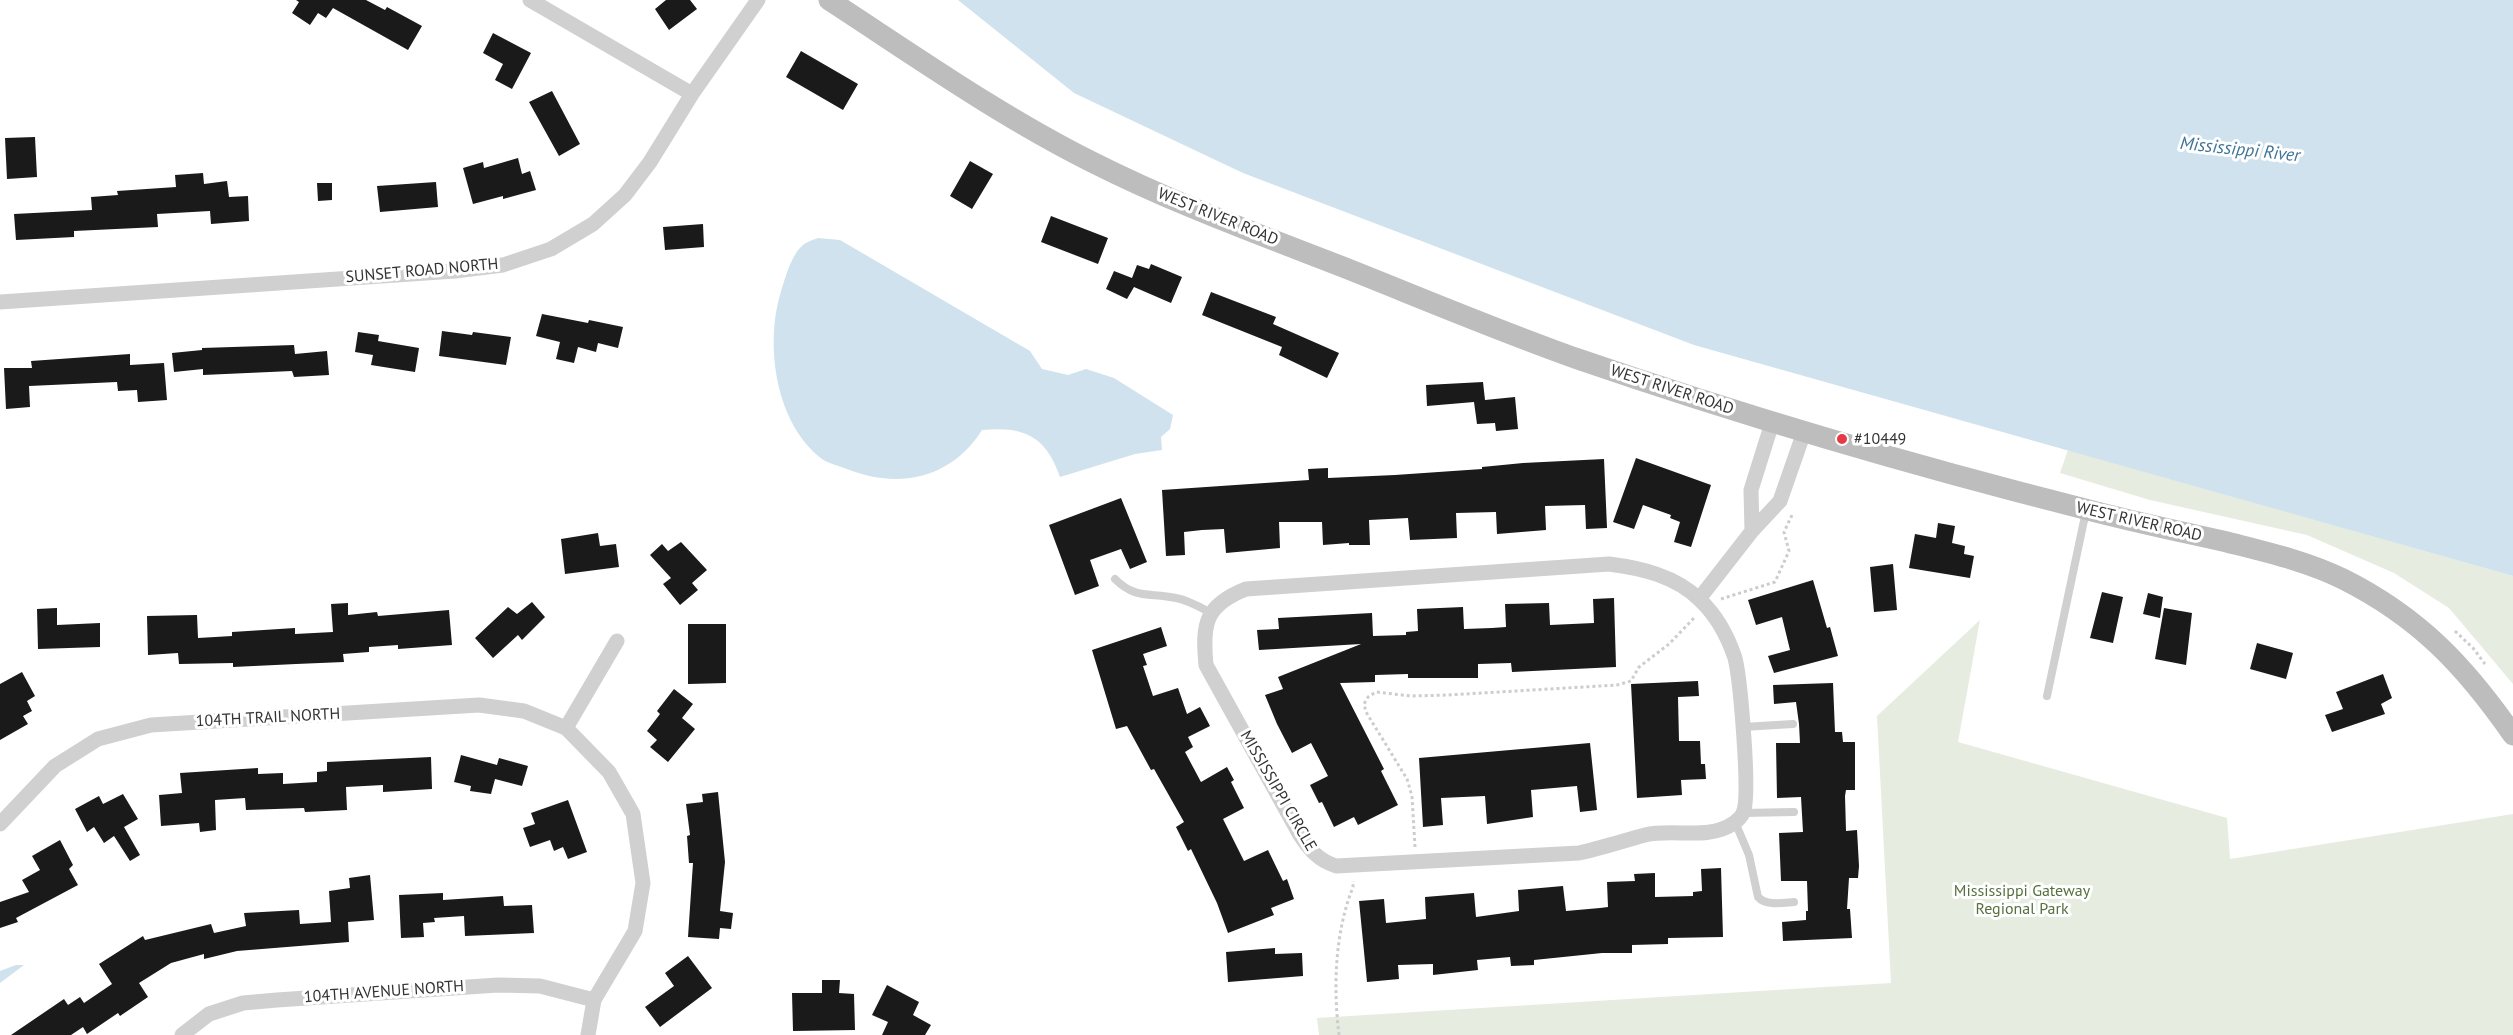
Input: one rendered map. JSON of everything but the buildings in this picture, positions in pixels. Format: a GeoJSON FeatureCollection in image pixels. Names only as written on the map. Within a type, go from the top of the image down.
{"type":"FeatureCollection","features":[{"type":"Feature","properties":{"kind":"street"},"geometry":{"type":"LineString","coordinates":[[530,0],[692,94]]}},
{"type":"Feature","properties":{"kind":"street","name":"SUNSET ROAD NORTH"},"geometry":{"type":"LineString","coordinates":[[0,302],[455,271],[503,265],[551,249],[593,224],[625,195],[650,162],[692,94],[758,0]]}},
{"type":"Feature","properties":{"kind":"street","name":"WEST RIVER ROAD"},"geometry":{"type":"LineString","coordinates":[[829,0],[1026,126],[1124,178],[1213,216],[1510,333],[1577,358],[1772,423],[2086,510],[2278,555],[2308,564],[2343,579],[2402,615],[2447,652],[2493,705],[2513,735]]}},
{"type":"Feature","properties":{"kind":"street"},"geometry":{"type":"LineString","coordinates":[[1752,531],[1751,490],[1772,423]]}},
{"type":"Feature","properties":{"kind":"street"},"geometry":{"type":"LineString","coordinates":[[1704,604],[1752,531],[1780,501],[1804,432]]}},
{"type":"Feature","properties":{"kind":"street"},"geometry":{"type":"LineString","coordinates":[[1211,613],[1227,596],[1246,589],[1609,564],[1639,567],[1668,578],[1704,604],[1725,633],[1735,660],[1743,727],[1746,798],[1739,818]]}},
{"type":"Feature","properties":{"kind":"street","name":"MISSISSIPPI CIRCLE"},"geometry":{"type":"LineString","coordinates":[[1211,613],[1203,636],[1206,665],[1311,852],[1322,861],[1336,866],[1351,867],[1579,853],[1647,835],[1720,830],[1739,818]]}},
{"type":"Feature","properties":{"kind":"street"},"geometry":{"type":"LineString","coordinates":[[588,1035],[594,1000],[635,931],[643,883],[633,814],[609,772],[566,728],[617,641]]}},
{"type":"Feature","properties":{"kind":"street","name":"104TH TRAIL NORTH"},"geometry":{"type":"LineString","coordinates":[[0,824],[56,766],[98,739],[151,724],[479,705],[524,711],[566,728]]}},
{"type":"Feature","properties":{"kind":"street","name":"104TH AVENUE NORTH"},"geometry":{"type":"LineString","coordinates":[[182,1035],[209,1014],[243,1003],[276,1000],[498,985],[540,986],[594,1000]]}},
{"type":"Feature","properties":{"kind":"lane"},"geometry":{"type":"LineString","coordinates":[[2047,696],[2086,510]]}},
{"type":"Feature","properties":{"kind":"lane"},"geometry":{"type":"LineString","coordinates":[[1114,579],[1126,590],[1138,594],[1176,598],[1211,613]]}},
{"type":"Feature","properties":{"kind":"lane"},"geometry":{"type":"LineString","coordinates":[[1743,727],[1793,724]]}},
{"type":"Feature","properties":{"kind":"lane"},"geometry":{"type":"LineString","coordinates":[[1794,812],[1739,818],[1758,897],[1762,902],[1794,902]]}},
{"type":"Feature","properties":{"kind":"path"},"geometry":{"type":"LineString","coordinates":[[1415,863],[1412,796],[1407,779],[1366,712],[1364,704],[1368,697],[1376,692],[1430,695],[1617,685],[1630,681],[1639,667],[1669,644],[1704,604],[1775,582],[1789,551],[1784,532],[1795,509]]}},
{"type":"Feature","properties":{"kind":"path"},"geometry":{"type":"LineString","coordinates":[[2449,626],[2473,648],[2487,667]]}},
{"type":"Feature","properties":{"kind":"path"},"geometry":{"type":"LineString","coordinates":[[1339,1035],[1336,1010],[1341,921],[1353,886],[1351,867]]}},
{"type":"Feature","properties":{"kind":"green space"},"geometry":{"type":"Polygon","coordinates":[[[2068,450],[2513,576],[2513,684],[2449,608],[2394,573],[2307,535],[2150,500],[2060,473],[2068,450]]]}},
{"type":"Feature","properties":{"kind":"green space","name":"Mississippi Gateway Regional Park"},"geometry":{"type":"Polygon","coordinates":[[[1980,620],[1958,742],[2227,818],[2230,859],[2513,814],[2513,1035],[1319,1035],[1317,1018],[1891,983],[1877,716],[1980,620]]]}},
{"type":"Feature","properties":{"kind":"water","name":"Mississippi River"},"geometry":{"type":"Polygon","coordinates":[[[958,0],[2513,0],[2513,576],[1694,345],[1243,173],[1074,93],[958,0]]]}},
{"type":"Feature","properties":{"kind":"water"},"geometry":{"type":"Polygon","coordinates":[[[818,238],[840,240],[1030,351],[1042,369],[1068,375],[1086,369],[1114,378],[1173,415],[1170,429],[1161,437],[1162,450],[1135,454],[1060,477],[1048,452],[1040,443],[1021,432],[997,429],[982,430],[956,459],[940,469],[905,479],[886,479],[866,475],[825,461],[806,444],[794,426],[785,405],[778,383],[774,338],[780,295],[791,262],[802,246],[818,238]]]}},
{"type":"Feature","properties":{"kind":"water"},"geometry":{"type":"Polygon","coordinates":[[[16,965],[24,965],[0,983],[0,971],[16,965]]]}},
{"type":"Feature","properties":{"kind":"place","name":"#10449"},"geometry":{"type":"Point","coordinates":[1842,439]}}]}
